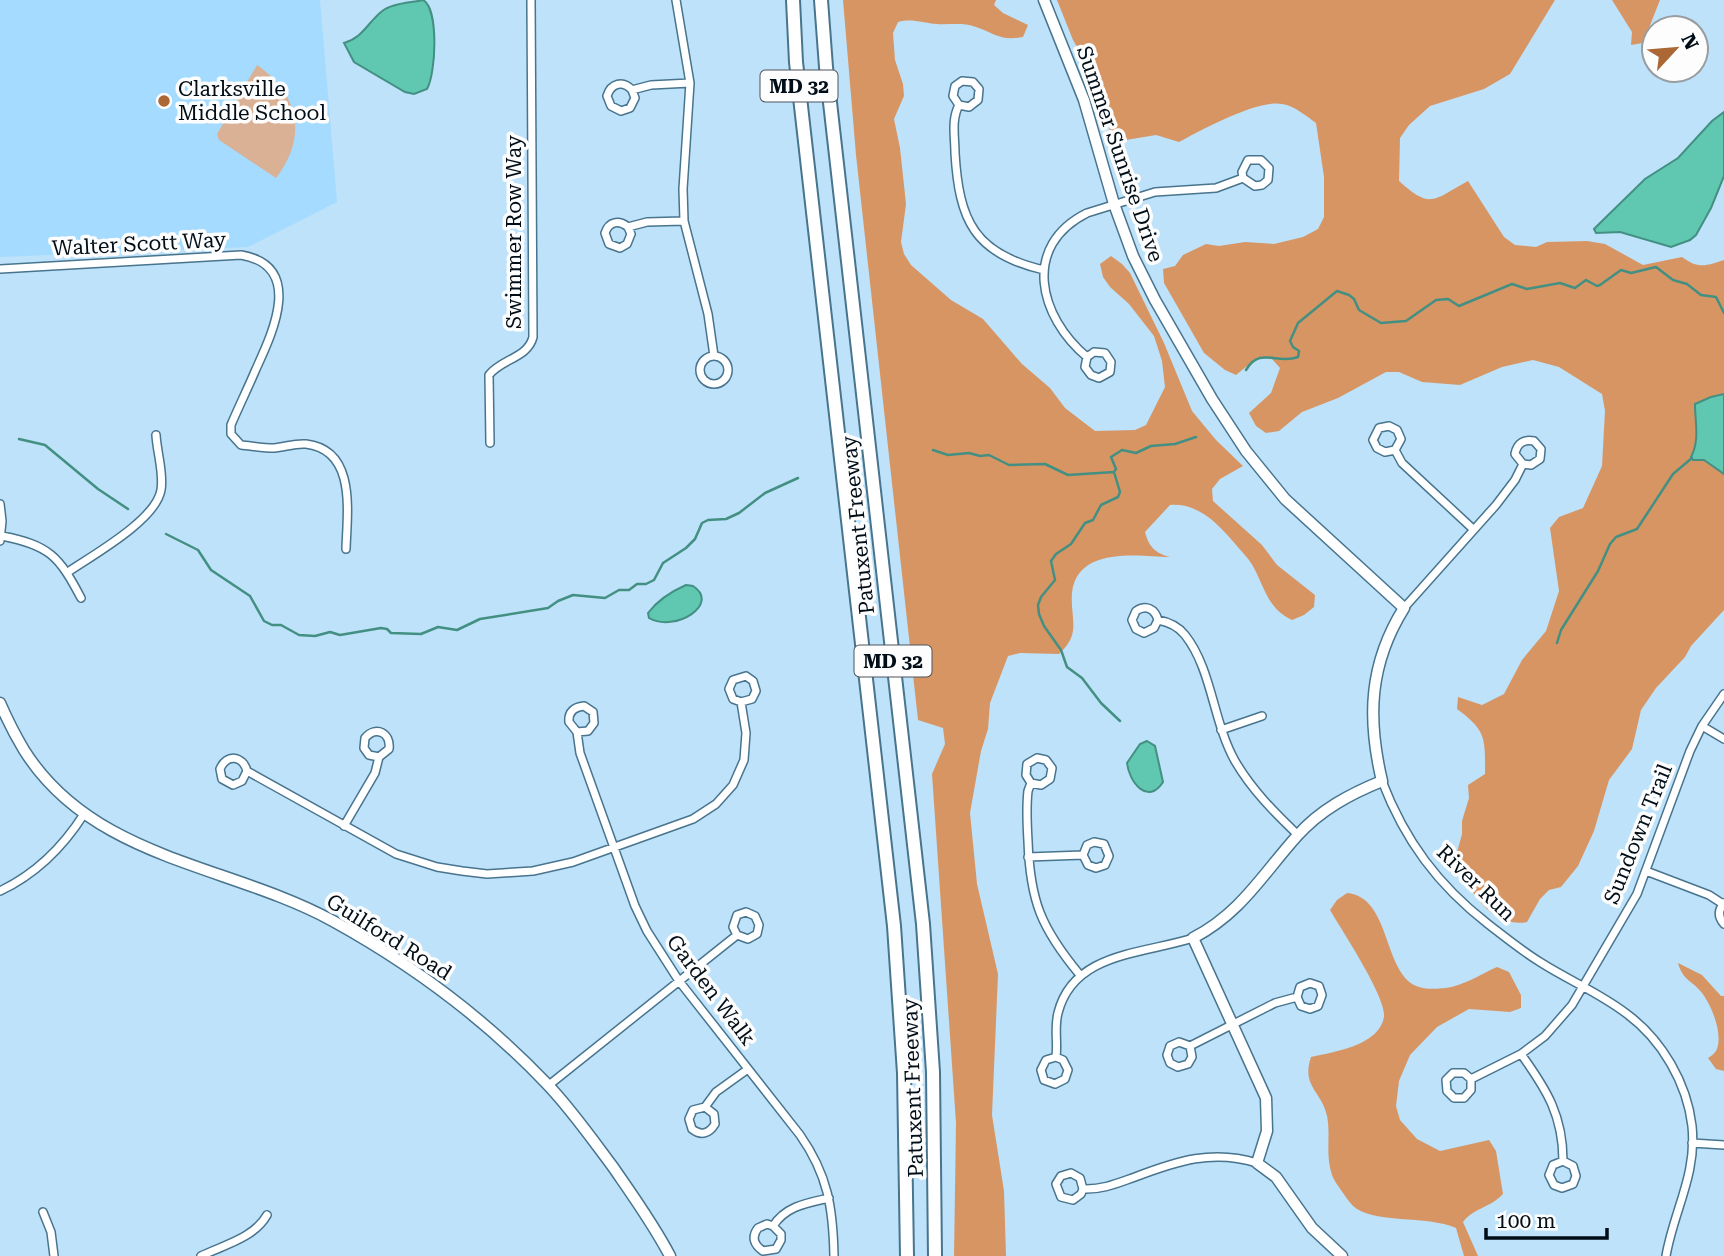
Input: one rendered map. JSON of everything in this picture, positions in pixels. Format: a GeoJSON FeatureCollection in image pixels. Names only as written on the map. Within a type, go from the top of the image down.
{"type":"FeatureCollection","features":[{"type":"Feature","properties":{"kind":"highway","name":"Patuxent Freeway"},"geometry":{"type":"LineString","coordinates":[[793,0],[796,62],[894,926],[905,1084],[907,1256]]}},
{"type":"Feature","properties":{"kind":"highway","name":"Patuxent Freeway"},"geometry":{"type":"LineString","coordinates":[[824,0],[826,67],[923,924],[933,1072],[936,1256]]}},
{"type":"Feature","properties":{"kind":"street","name":"Swimmer Row Way"},"geometry":{"type":"LineString","coordinates":[[490,443],[489,375],[498,366],[528,349],[533,337],[531,0]]}},
{"type":"Feature","properties":{"kind":"street"},"geometry":{"type":"LineString","coordinates":[[677,0],[690,83],[682,190],[684,220],[706,303],[714,356]]}},
{"type":"Feature","properties":{"kind":"street","name":"Summer Sunrise Drive"},"geometry":{"type":"LineString","coordinates":[[1044,0],[1084,100],[1114,204],[1144,280],[1228,426],[1285,499],[1404,608]]}},
{"type":"Feature","properties":{"kind":"street"},"geometry":{"type":"LineString","coordinates":[[632,90],[650,85],[690,83]]}},
{"type":"Feature","properties":{"kind":"street"},"geometry":{"type":"LineString","coordinates":[[959,105],[954,122],[957,186],[967,218],[983,241],[1003,256],[1044,270]]}},
{"type":"Feature","properties":{"kind":"street"},"geometry":{"type":"LineString","coordinates":[[1087,357],[1068,339],[1053,315],[1045,292],[1044,270],[1051,247],[1068,225],[1087,213],[1114,204],[1170,189],[1216,188],[1243,178]]}},
{"type":"Feature","properties":{"kind":"street"},"geometry":{"type":"LineString","coordinates":[[628,227],[647,222],[684,220]]}},
{"type":"Feature","properties":{"kind":"street","name":"Walter Scott Way"},"geometry":{"type":"LineString","coordinates":[[0,269],[241,256],[264,264],[279,290],[278,313],[270,338],[231,425],[230,434],[242,445],[273,448],[294,444],[312,445],[336,460],[347,487],[346,549]]}},
{"type":"Feature","properties":{"kind":"street"},"geometry":{"type":"LineString","coordinates":[[68,572],[143,520],[155,507],[161,488],[156,435]]}},
{"type":"Feature","properties":{"kind":"street"},"geometry":{"type":"LineString","coordinates":[[1395,450],[1402,463],[1474,529]]}},
{"type":"Feature","properties":{"kind":"street","name":"River Run"},"geometry":{"type":"LineString","coordinates":[[1523,464],[1507,491],[1404,608],[1386,639],[1380,655],[1373,695],[1373,732],[1382,781],[1392,808],[1411,843],[1442,882],[1487,923],[1539,961],[1626,1012],[1659,1045],[1674,1069],[1685,1096],[1692,1126],[1692,1143],[1690,1174],[1666,1256]]}},
{"type":"Feature","properties":{"kind":"street"},"geometry":{"type":"LineString","coordinates":[[0,504],[1,538],[31,542],[40,546],[68,572],[81,598]]}},
{"type":"Feature","properties":{"kind":"street"},"geometry":{"type":"LineString","coordinates":[[1158,620],[1179,629],[1191,645],[1201,667],[1221,730],[1235,760],[1271,810],[1298,835]]}},
{"type":"Feature","properties":{"kind":"street","name":"Sundown Trail"},"geometry":{"type":"LineString","coordinates":[[1471,1079],[1521,1055],[1564,1017],[1627,913],[1646,871],[1690,751],[1702,726],[1724,694]]}},
{"type":"Feature","properties":{"kind":"street"},"geometry":{"type":"LineString","coordinates":[[247,771],[344,826],[415,860],[437,867],[487,874],[533,871],[614,848],[692,819],[725,796],[738,776],[747,748],[741,702]]}},
{"type":"Feature","properties":{"kind":"street","name":"Guilford Road"},"geometry":{"type":"LineString","coordinates":[[0,703],[32,761],[84,814],[134,844],[297,903],[352,932],[491,1030],[549,1086],[597,1145],[670,1256]]}},
{"type":"Feature","properties":{"kind":"street"},"geometry":{"type":"LineString","coordinates":[[1221,730],[1262,716]]}},
{"type":"Feature","properties":{"kind":"street"},"geometry":{"type":"LineString","coordinates":[[1702,726],[1724,739]]}},
{"type":"Feature","properties":{"kind":"street","name":"Garden Walk"},"geometry":{"type":"LineString","coordinates":[[577,732],[580,753],[635,906],[647,931],[679,981],[812,1153],[822,1172],[834,1229],[834,1256]]}},
{"type":"Feature","properties":{"kind":"street"},"geometry":{"type":"LineString","coordinates":[[344,826],[375,773],[379,757]]}},
{"type":"Feature","properties":{"kind":"street"},"geometry":{"type":"LineString","coordinates":[[1056,1057],[1059,1009],[1066,992],[1080,975],[1106,960],[1194,938],[1213,927],[1240,905],[1298,835],[1336,803],[1382,781]]}},
{"type":"Feature","properties":{"kind":"street"},"geometry":{"type":"LineString","coordinates":[[1031,783],[1027,803],[1030,878],[1040,914],[1057,947],[1080,975]]}},
{"type":"Feature","properties":{"kind":"street"},"geometry":{"type":"LineString","coordinates":[[0,891],[44,863],[68,838],[84,814]]}},
{"type":"Feature","properties":{"kind":"street"},"geometry":{"type":"LineString","coordinates":[[1028,857],[1083,855]]}},
{"type":"Feature","properties":{"kind":"street"},"geometry":{"type":"LineString","coordinates":[[1646,871],[1709,895],[1723,904],[1719,915],[1724,924]]}},
{"type":"Feature","properties":{"kind":"street"},"geometry":{"type":"LineString","coordinates":[[549,1086],[737,935]]}},
{"type":"Feature","properties":{"kind":"street"},"geometry":{"type":"LineString","coordinates":[[1194,938],[1266,1098],[1267,1131],[1257,1163]]}},
{"type":"Feature","properties":{"kind":"street"},"geometry":{"type":"LineString","coordinates":[[1190,1046],[1275,1003],[1297,997]]}},
{"type":"Feature","properties":{"kind":"street"},"geometry":{"type":"LineString","coordinates":[[1521,1055],[1546,1090],[1557,1114],[1563,1136],[1563,1161]]}},
{"type":"Feature","properties":{"kind":"street"},"geometry":{"type":"LineString","coordinates":[[705,1107],[716,1092],[748,1069]]}},
{"type":"Feature","properties":{"kind":"street"},"geometry":{"type":"LineString","coordinates":[[1692,1143],[1724,1145]]}},
{"type":"Feature","properties":{"kind":"street"},"geometry":{"type":"LineString","coordinates":[[1083,1189],[1103,1188],[1202,1157],[1236,1157],[1257,1163],[1276,1177],[1312,1228],[1342,1256]]}},
{"type":"Feature","properties":{"kind":"street"},"geometry":{"type":"LineString","coordinates":[[773,1226],[779,1217],[792,1208],[829,1198]]}},
{"type":"Feature","properties":{"kind":"street"},"geometry":{"type":"LineString","coordinates":[[43,1212],[51,1232],[54,1256]]}},
{"type":"Feature","properties":{"kind":"street"},"geometry":{"type":"LineString","coordinates":[[201,1256],[256,1229],[267,1215]]}},
{"type":"Feature","properties":{"kind":"shaded area","name":"Clarksville Middle School"},"geometry":{"type":"Polygon","coordinates":[[[0,0],[320,0],[337,202],[248,247],[0,257],[0,0]]]}},
{"type":"Feature","properties":{"kind":"shaded area"},"geometry":{"type":"Polygon","coordinates":[[[423,0],[432,15],[434,56],[427,89],[414,94],[405,92],[354,62],[344,43],[360,34],[385,9],[423,0]]]}},
{"type":"Feature","properties":{"kind":"shaded area"},"geometry":{"type":"Polygon","coordinates":[[[843,0],[996,0],[994,5],[1003,13],[1028,25],[1023,37],[1009,38],[966,25],[898,22],[893,33],[895,60],[904,96],[894,119],[906,204],[901,242],[904,254],[911,265],[951,300],[983,319],[1022,364],[1050,388],[1065,408],[1095,431],[1135,430],[1146,425],[1165,387],[1162,361],[1154,336],[1103,277],[1100,264],[1111,256],[1122,264],[1130,273],[1164,343],[1192,411],[1216,440],[1243,466],[1220,479],[1212,489],[1213,501],[1262,545],[1277,565],[1315,595],[1314,607],[1304,615],[1292,620],[1284,616],[1268,598],[1248,559],[1216,523],[1191,508],[1170,505],[1145,532],[1153,549],[1170,557],[1111,557],[1085,567],[1076,578],[1072,593],[1073,632],[1066,646],[1059,654],[1020,653],[1008,656],[990,703],[988,729],[981,751],[970,813],[977,884],[998,974],[992,1115],[1004,1191],[1006,1256],[954,1256],[956,1123],[932,774],[945,744],[943,728],[918,720],[856,155],[843,0]]]}},
{"type":"Feature","properties":{"kind":"shaded area"},"geometry":{"type":"Polygon","coordinates":[[[1057,0],[1555,0],[1510,74],[1484,89],[1430,106],[1409,125],[1400,138],[1399,181],[1418,196],[1432,199],[1468,181],[1504,237],[1515,245],[1536,247],[1547,242],[1587,241],[1605,244],[1643,265],[1682,257],[1702,265],[1724,260],[1724,394],[1698,402],[1696,443],[1691,457],[1704,460],[1724,474],[1724,610],[1656,688],[1641,710],[1632,749],[1609,780],[1594,831],[1578,866],[1561,887],[1549,890],[1540,899],[1527,922],[1502,919],[1492,913],[1474,894],[1455,860],[1469,798],[1468,785],[1485,774],[1482,737],[1474,724],[1457,709],[1458,697],[1482,705],[1504,694],[1522,660],[1546,631],[1559,591],[1550,528],[1559,517],[1583,508],[1602,466],[1605,411],[1602,394],[1559,367],[1533,360],[1502,367],[1460,385],[1422,382],[1399,372],[1386,372],[1338,398],[1302,412],[1279,431],[1266,433],[1256,426],[1249,413],[1271,393],[1280,368],[1272,359],[1258,357],[1236,375],[1225,370],[1204,353],[1164,283],[1163,269],[1175,266],[1183,255],[1206,244],[1274,244],[1303,237],[1318,229],[1324,217],[1324,177],[1316,123],[1291,107],[1272,104],[1230,117],[1179,142],[1156,135],[1114,142],[1087,64],[1073,40],[1057,0]]]}},
{"type":"Feature","properties":{"kind":"shaded area"},"geometry":{"type":"Polygon","coordinates":[[[1612,0],[1660,0],[1654,14],[1640,14],[1640,44],[1631,45],[1632,32],[1612,0]]]}},
{"type":"Feature","properties":{"kind":"shaded area"},"geometry":{"type":"Polygon","coordinates":[[[257,65],[282,89],[294,117],[292,147],[276,178],[219,140],[217,134],[257,65]]]}},
{"type":"Feature","properties":{"kind":"shaded area"},"geometry":{"type":"Polygon","coordinates":[[[1724,112],[1724,176],[1696,235],[1671,247],[1620,232],[1596,233],[1594,229],[1645,179],[1678,158],[1712,121],[1724,112]]]}},
{"type":"Feature","properties":{"kind":"shaded area"},"geometry":{"type":"Polygon","coordinates":[[[1724,394],[1724,474],[1704,460],[1693,460],[1691,457],[1696,438],[1695,404],[1724,394]]]}},
{"type":"Feature","properties":{"kind":"shaded area"},"geometry":{"type":"Polygon","coordinates":[[[686,585],[693,586],[700,593],[702,601],[698,608],[682,619],[671,622],[649,618],[648,613],[660,600],[686,585]]]}},
{"type":"Feature","properties":{"kind":"shaded area"},"geometry":{"type":"Polygon","coordinates":[[[1147,741],[1155,746],[1163,782],[1151,792],[1140,789],[1135,784],[1127,763],[1140,744],[1147,741]]]}},
{"type":"Feature","properties":{"kind":"shaded area"},"geometry":{"type":"Polygon","coordinates":[[[1347,893],[1361,897],[1371,907],[1379,919],[1396,964],[1414,985],[1430,989],[1452,987],[1497,967],[1509,972],[1521,995],[1521,1008],[1510,1012],[1469,1009],[1437,1027],[1410,1055],[1399,1081],[1396,1106],[1400,1120],[1417,1139],[1440,1151],[1489,1140],[1496,1151],[1503,1194],[1472,1213],[1463,1222],[1478,1256],[1464,1256],[1456,1228],[1362,1212],[1350,1203],[1332,1175],[1327,1116],[1310,1082],[1311,1057],[1365,1041],[1374,1035],[1384,1017],[1371,980],[1330,910],[1337,900],[1347,893]]]}},
{"type":"Feature","properties":{"kind":"shaded area"},"geometry":{"type":"Polygon","coordinates":[[[1678,963],[1702,975],[1724,996],[1724,1071],[1716,1069],[1708,1058],[1715,1052],[1719,1037],[1710,1005],[1685,977],[1678,963]]]}},
{"type":"Feature","properties":{"kind":"waterway"},"geometry":{"type":"LineString","coordinates":[[1246,370],[1251,363],[1263,357],[1298,357],[1299,351],[1290,341],[1298,323],[1337,291],[1349,295],[1359,310],[1381,323],[1406,321],[1436,300],[1448,299],[1459,306],[1512,284],[1527,289],[1560,283],[1575,288],[1586,280],[1597,286],[1621,270],[1631,273],[1656,267],[1701,295],[1716,297],[1724,313]]}},
{"type":"Feature","properties":{"kind":"waterway"},"geometry":{"type":"LineString","coordinates":[[933,450],[948,455],[989,455],[1009,465],[1045,464],[1068,475],[1114,472],[1116,469],[1111,457],[1122,450],[1136,453],[1151,446],[1175,444],[1196,437]]}},
{"type":"Feature","properties":{"kind":"waterway"},"geometry":{"type":"LineString","coordinates":[[19,439],[45,445],[98,489],[128,509]]}},
{"type":"Feature","properties":{"kind":"waterway"},"geometry":{"type":"LineString","coordinates":[[1557,643],[1561,630],[1598,571],[1610,544],[1616,537],[1637,529],[1673,474],[1692,458]]}},
{"type":"Feature","properties":{"kind":"waterway"},"geometry":{"type":"LineString","coordinates":[[1114,472],[1120,492],[1118,497],[1101,505],[1093,520],[1085,523],[1071,544],[1056,554],[1051,561],[1055,580],[1038,605],[1044,626],[1061,650],[1067,667],[1082,678],[1101,703],[1120,721]]}},
{"type":"Feature","properties":{"kind":"waterway"},"geometry":{"type":"LineString","coordinates":[[166,534],[198,550],[211,570],[250,596],[264,621],[272,625],[281,625],[299,635],[315,636],[330,632],[340,635],[381,628],[391,633],[421,634],[438,627],[457,630],[480,619],[548,608],[573,595],[605,598],[619,590],[629,590],[637,584],[646,584],[654,580],[663,563],[695,539],[702,523],[726,519],[739,513],[765,493],[798,478]]}},
{"type":"Feature","properties":{"kind":"place","name":"Clarksville Middle School"},"geometry":{"type":"Point","coordinates":[164,101]}}]}
